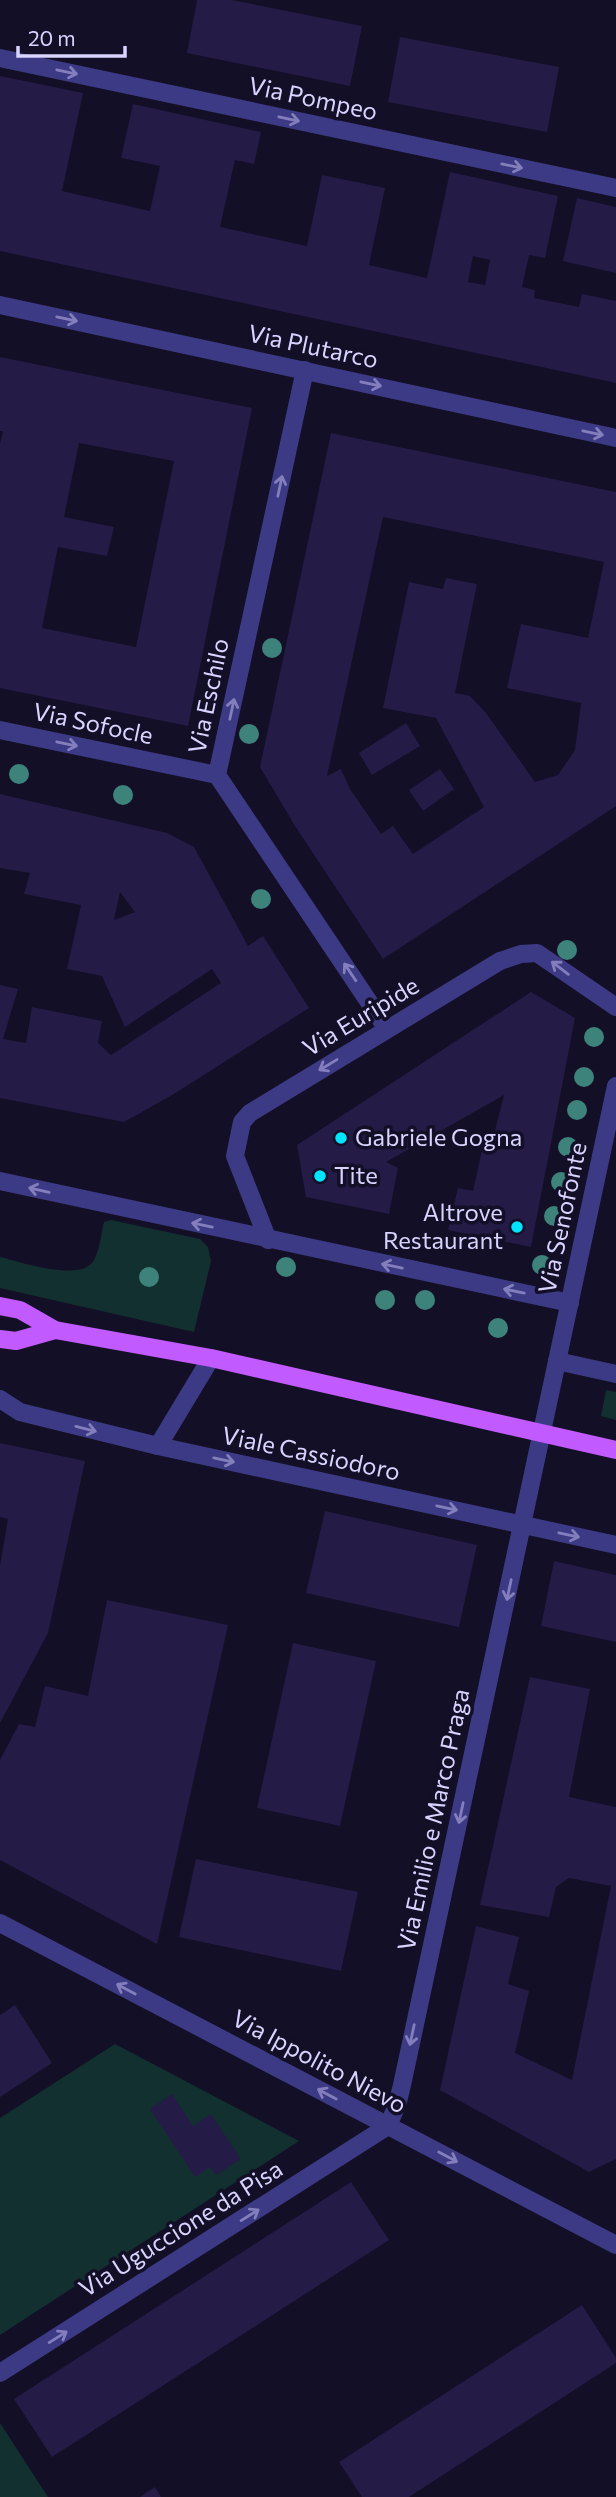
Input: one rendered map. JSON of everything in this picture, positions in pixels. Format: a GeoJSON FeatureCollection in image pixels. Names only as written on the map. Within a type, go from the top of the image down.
{"type":"FeatureCollection","features":[{"type":"Feature","properties":{"kind":"main road"},"geometry":{"type":"LineString","coordinates":[[0,1306],[20,1310],[55,1329],[211,1358],[616,1450]]}},
{"type":"Feature","properties":{"kind":"main road"},"geometry":{"type":"LineString","coordinates":[[0,1339],[16,1341],[55,1329]]}},
{"type":"Feature","properties":{"kind":"street","name":"Via Pompeo"},"geometry":{"type":"LineString","coordinates":[[0,58],[616,188]]}},
{"type":"Feature","properties":{"kind":"street","name":"Via Plutarco"},"geometry":{"type":"LineString","coordinates":[[0,305],[616,438]]}},
{"type":"Feature","properties":{"kind":"street","name":"Via Eschilo"},"geometry":{"type":"LineString","coordinates":[[305,370],[217,775],[387,1029]]}},
{"type":"Feature","properties":{"kind":"street","name":"Via Sofocle"},"geometry":{"type":"LineString","coordinates":[[0,730],[217,775]]}},
{"type":"Feature","properties":{"kind":"street","name":"Via Euripide"},"geometry":{"type":"LineString","coordinates":[[268,1240],[235,1156],[242,1122],[250,1113],[500,961],[521,954],[537,953],[616,1007]]}},
{"type":"Feature","properties":{"kind":"street","name":"Via Senofonte"},"geometry":{"type":"LineString","coordinates":[[542,1432],[616,1086]]}},
{"type":"Feature","properties":{"kind":"street"},"geometry":{"type":"LineString","coordinates":[[0,1181],[570,1303]]}},
{"type":"Feature","properties":{"kind":"street"},"geometry":{"type":"LineString","coordinates":[[158,1446],[211,1358]]}},
{"type":"Feature","properties":{"kind":"street"},"geometry":{"type":"LineString","coordinates":[[557,1361],[616,1374]]}},
{"type":"Feature","properties":{"kind":"street","name":"Viale Cassiodoro"},"geometry":{"type":"LineString","coordinates":[[0,1399],[20,1412],[158,1446],[616,1545]]}},
{"type":"Feature","properties":{"kind":"street"},"geometry":{"type":"LineString","coordinates":[[0,1409],[20,1412]]}},
{"type":"Feature","properties":{"kind":"street","name":"Via Emilio e Marco Praga"},"geometry":{"type":"LineString","coordinates":[[388,2126],[402,2085],[542,1432]]}},
{"type":"Feature","properties":{"kind":"street","name":"Via Ippolito Nievo"},"geometry":{"type":"LineString","coordinates":[[0,1923],[616,2245]]}},
{"type":"Feature","properties":{"kind":"street","name":"Via Uguccione da Pisa"},"geometry":{"type":"LineString","coordinates":[[0,2374],[388,2126]]}},
{"type":"Feature","properties":{"kind":"green space"},"geometry":{"type":"Polygon","coordinates":[[[111,1220],[200,1239],[208,1247],[211,1261],[194,1332],[0,1288],[0,1257],[50,1269],[77,1270],[87,1267],[96,1256],[104,1222],[111,1220]]]}},
{"type":"Feature","properties":{"kind":"green space"},"geometry":{"type":"Polygon","coordinates":[[[606,1390],[616,1392],[616,1420],[601,1416],[606,1390]]]}},
{"type":"Feature","properties":{"kind":"green space"},"geometry":{"type":"Polygon","coordinates":[[[115,2044],[299,2141],[0,2335],[0,2118],[115,2044]]]}},
{"type":"Feature","properties":{"kind":"green space"},"geometry":{"type":"Polygon","coordinates":[[[0,2423],[48,2497],[0,2497],[0,2423]]]}},
{"type":"Feature","properties":{"kind":"building"},"geometry":{"type":"Polygon","coordinates":[[[197,0],[232,0],[362,26],[350,86],[187,53],[197,0]]]}},
{"type":"Feature","properties":{"kind":"building"},"geometry":{"type":"Polygon","coordinates":[[[400,37],[559,67],[547,132],[388,102],[400,37]]]}},
{"type":"Feature","properties":{"kind":"building"},"geometry":{"type":"Polygon","coordinates":[[[0,76],[83,93],[62,191],[150,211],[160,166],[121,158],[133,104],[261,132],[254,164],[235,160],[220,227],[307,246],[322,175],[385,188],[369,265],[427,278],[450,172],[558,196],[545,258],[529,255],[522,287],[535,290],[534,298],[579,307],[582,294],[616,301],[616,383],[0,251],[0,76]],[[473,256],[468,282],[485,285],[490,260],[473,256]]]}},
{"type":"Feature","properties":{"kind":"building"},"geometry":{"type":"Polygon","coordinates":[[[577,198],[616,207],[616,273],[563,261],[577,198]]]}},
{"type":"Feature","properties":{"kind":"building"},"geometry":{"type":"Polygon","coordinates":[[[0,357],[252,408],[188,726],[0,688],[0,444],[3,431],[0,431],[0,357]],[[79,443],[64,517],[114,527],[107,556],[58,547],[42,628],[136,647],[174,461],[79,443]]]}},
{"type":"Feature","properties":{"kind":"building"},"geometry":{"type":"Polygon","coordinates":[[[331,433],[616,492],[616,806],[383,959],[295,826],[260,767],[331,433]],[[383,517],[327,776],[341,769],[350,789],[381,834],[393,826],[413,854],[484,807],[436,718],[383,708],[409,582],[443,589],[446,578],[477,584],[455,693],[470,696],[486,713],[535,782],[558,775],[575,750],[581,703],[507,688],[521,624],[588,638],[604,562],[383,517]]]}},
{"type":"Feature","properties":{"kind":"building"},"geometry":{"type":"Polygon","coordinates":[[[406,723],[420,746],[372,775],[359,753],[406,723]]]}},
{"type":"Feature","properties":{"kind":"building"},"geometry":{"type":"Polygon","coordinates":[[[440,769],[454,789],[423,811],[409,790],[440,769]]]}},
{"type":"Feature","properties":{"kind":"building"},"geometry":{"type":"Polygon","coordinates":[[[0,794],[167,833],[194,847],[248,946],[263,936],[309,1008],[174,1094],[124,1122],[0,1098],[0,985],[18,989],[3,1039],[26,1043],[32,1007],[102,1021],[98,1043],[111,1055],[221,983],[212,969],[125,1027],[102,976],[67,969],[81,905],[24,894],[30,873],[0,868],[0,794]],[[120,892],[114,920],[135,912],[120,892]]]}},
{"type":"Feature","properties":{"kind":"building"},"geometry":{"type":"Polygon","coordinates":[[[531,992],[575,1018],[531,1247],[448,1230],[458,1188],[473,1191],[484,1141],[492,1142],[504,1095],[386,1162],[398,1168],[389,1214],[306,1197],[297,1145],[531,992]]]}},
{"type":"Feature","properties":{"kind":"building"},"geometry":{"type":"Polygon","coordinates":[[[0,1443],[85,1461],[48,1633],[0,1723],[0,1566],[8,1519],[0,1517],[0,1443]]]}},
{"type":"Feature","properties":{"kind":"building"},"geometry":{"type":"Polygon","coordinates":[[[325,1511],[477,1545],[459,1627],[306,1593],[325,1511]]]}},
{"type":"Feature","properties":{"kind":"building"},"geometry":{"type":"Polygon","coordinates":[[[554,1561],[616,1575],[616,1642],[541,1626],[554,1561]]]}},
{"type":"Feature","properties":{"kind":"building"},"geometry":{"type":"Polygon","coordinates":[[[107,1600],[228,1625],[157,1944],[0,1860],[0,1760],[19,1724],[35,1727],[45,1686],[88,1696],[107,1600]]]}},
{"type":"Feature","properties":{"kind":"building"},"geometry":{"type":"Polygon","coordinates":[[[293,1643],[376,1661],[340,1826],[257,1808],[293,1643]]]}},
{"type":"Feature","properties":{"kind":"building"},"geometry":{"type":"Polygon","coordinates":[[[530,1677],[590,1689],[569,1797],[616,1807],[616,2159],[589,2172],[440,2090],[476,1926],[519,1937],[508,1984],[529,1991],[515,2053],[572,2080],[611,1886],[569,1878],[556,1887],[549,1917],[480,1905],[530,1677]]]}},
{"type":"Feature","properties":{"kind":"building"},"geometry":{"type":"Polygon","coordinates":[[[196,1859],[358,1892],[341,1971],[179,1937],[196,1859]]]}},
{"type":"Feature","properties":{"kind":"building"},"geometry":{"type":"Polygon","coordinates":[[[15,2005],[52,2063],[0,2097],[0,2015],[15,2005]]]}},
{"type":"Feature","properties":{"kind":"building"},"geometry":{"type":"Polygon","coordinates":[[[172,2094],[193,2126],[211,2114],[241,2159],[216,2175],[210,2167],[195,2177],[150,2109],[172,2094]]]}},
{"type":"Feature","properties":{"kind":"building"},"geometry":{"type":"Polygon","coordinates":[[[351,2182],[389,2240],[52,2457],[14,2399],[351,2182]]]}},
{"type":"Feature","properties":{"kind":"building"},"geometry":{"type":"Polygon","coordinates":[[[582,2305],[616,2358],[616,2363],[409,2497],[362,2497],[339,2462],[582,2305]]]}},
{"type":"Feature","properties":{"kind":"building"},"geometry":{"type":"Polygon","coordinates":[[[155,2487],[161,2497],[140,2497],[155,2487]]]}},
{"type":"Feature","properties":{"kind":"place","name":"Gabriele Gogna"},"geometry":{"type":"Point","coordinates":[341,1138]}},
{"type":"Feature","properties":{"kind":"place","name":"Tite"},"geometry":{"type":"Point","coordinates":[320,1176]}},
{"type":"Feature","properties":{"kind":"place","name":"Altrove Restaurant"},"geometry":{"type":"Point","coordinates":[517,1227]}}]}
